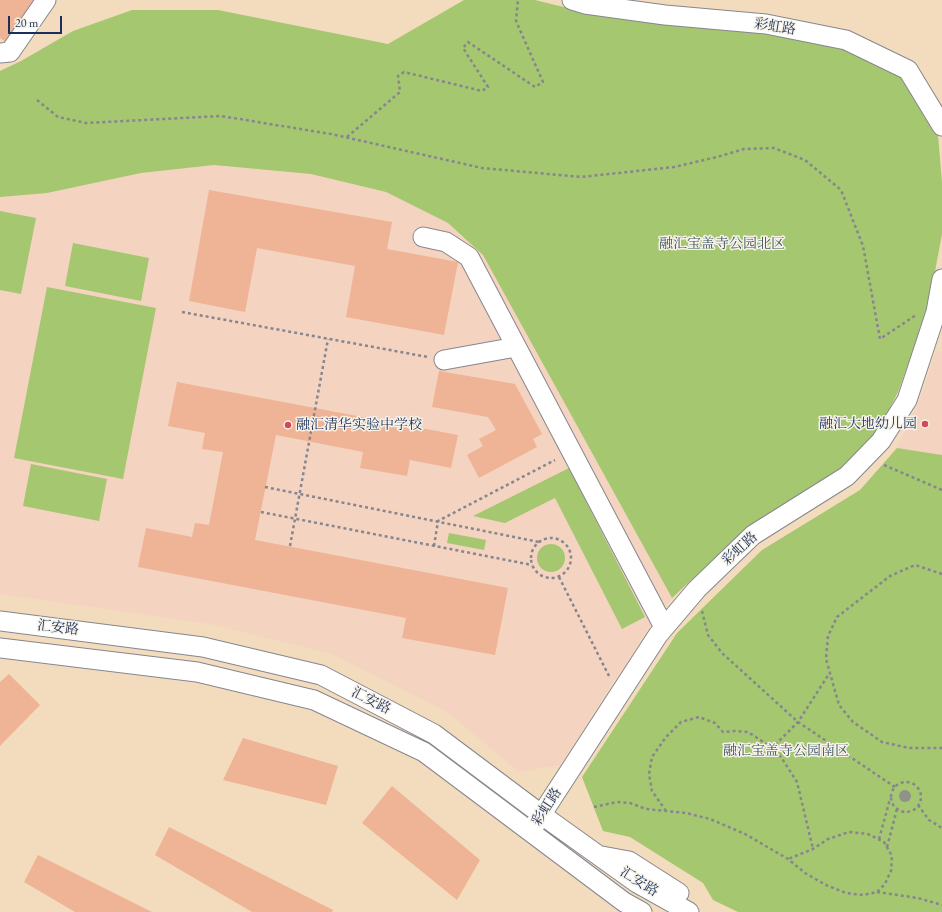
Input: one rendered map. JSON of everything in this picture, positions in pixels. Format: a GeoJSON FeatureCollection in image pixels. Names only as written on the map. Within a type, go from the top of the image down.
{"type":"FeatureCollection","features":[{"type":"Feature","properties":{"kind":"street"},"geometry":{"type":"LineString","coordinates":[[0,53],[10,52],[46,0]]}},
{"type":"Feature","properties":{"kind":"street","name":"彩虹路"},"geometry":{"type":"LineString","coordinates":[[572,0],[586,4],[665,15],[766,24],[846,40],[908,70],[942,126]]}},
{"type":"Feature","properties":{"kind":"street"},"geometry":{"type":"LineString","coordinates":[[423,237],[446,242],[469,257],[664,627]]}},
{"type":"Feature","properties":{"kind":"street","name":"彩虹路"},"geometry":{"type":"LineString","coordinates":[[530,832],[658,635],[697,589],[753,535],[847,476],[881,441],[907,400],[936,312],[942,279]]}},
{"type":"Feature","properties":{"kind":"street"},"geometry":{"type":"LineString","coordinates":[[444,360],[516,347]]}},
{"type":"Feature","properties":{"kind":"street","name":"汇安路"},"geometry":{"type":"LineString","coordinates":[[0,621],[203,647],[321,675],[434,734],[542,815],[637,883],[689,912]]}},
{"type":"Feature","properties":{"kind":"street","name":"汇安路"},"geometry":{"type":"LineString","coordinates":[[0,648],[197,672],[314,700],[424,752],[624,902],[642,912]]}},
{"type":"Feature","properties":{"kind":"street"},"geometry":{"type":"LineString","coordinates":[[598,855],[629,860],[678,893],[693,912]]}},
{"type":"Feature","properties":{"kind":"path"},"geometry":{"type":"LineString","coordinates":[[346,137],[400,92],[398,76],[404,72],[482,91],[488,87],[463,48],[468,42],[535,87],[543,82],[516,21],[518,0]]}},
{"type":"Feature","properties":{"kind":"path"},"geometry":{"type":"LineString","coordinates":[[36,100],[58,117],[86,123],[221,116],[346,137],[482,168],[580,177],[674,167],[744,149],[774,148],[804,160],[841,190],[863,246],[880,338],[938,300]]}},
{"type":"Feature","properties":{"kind":"path"},"geometry":{"type":"LineString","coordinates":[[182,312],[444,360]]}},
{"type":"Feature","properties":{"kind":"path"},"geometry":{"type":"LineString","coordinates":[[290,546],[328,339]]}},
{"type":"Feature","properties":{"kind":"path"},"geometry":{"type":"LineString","coordinates":[[438,521],[572,451]]}},
{"type":"Feature","properties":{"kind":"path"},"geometry":{"type":"LineString","coordinates":[[883,465],[942,490]]}},
{"type":"Feature","properties":{"kind":"path"},"geometry":{"type":"LineString","coordinates":[[266,487],[539,542],[552,538],[559,539],[569,548],[571,554],[571,562],[565,573],[559,577],[552,578],[546,578],[540,575],[532,565],[531,559],[532,552],[539,542]]}},
{"type":"Feature","properties":{"kind":"path"},"geometry":{"type":"LineString","coordinates":[[261,512],[532,565]]}},
{"type":"Feature","properties":{"kind":"path"},"geometry":{"type":"LineString","coordinates":[[434,546],[438,521]]}},
{"type":"Feature","properties":{"kind":"path"},"geometry":{"type":"LineString","coordinates":[[942,574],[915,565],[890,576],[837,617],[828,636],[826,659],[838,705],[853,722],[882,742],[909,748],[942,748]]}},
{"type":"Feature","properties":{"kind":"path"},"geometry":{"type":"LineString","coordinates":[[559,577],[619,695]]}},
{"type":"Feature","properties":{"kind":"path"},"geometry":{"type":"LineString","coordinates":[[697,589],[708,634],[722,653],[798,722],[895,787]]}},
{"type":"Feature","properties":{"kind":"path"},"geometry":{"type":"LineString","coordinates":[[771,749],[798,722],[829,674]]}},
{"type":"Feature","properties":{"kind":"path"},"geometry":{"type":"LineString","coordinates":[[666,811],[652,790],[648,774],[652,757],[666,736],[681,722],[699,717],[715,723],[722,732],[748,732],[781,757],[797,782],[813,849]]}},
{"type":"Feature","properties":{"kind":"path"},"geometry":{"type":"LineString","coordinates":[[879,839],[891,796],[895,787],[904,782],[913,784],[919,791],[920,796],[918,805],[911,811],[902,811],[897,809],[891,796]]}},
{"type":"Feature","properties":{"kind":"path"},"geometry":{"type":"LineString","coordinates":[[594,807],[617,802],[630,803],[646,809],[686,813],[710,819],[745,834],[788,859],[804,873],[826,885],[846,893],[863,895],[877,892],[918,898],[942,905]]}},
{"type":"Feature","properties":{"kind":"path"},"geometry":{"type":"LineString","coordinates":[[918,805],[929,820],[942,828]]}},
{"type":"Feature","properties":{"kind":"path"},"geometry":{"type":"LineString","coordinates":[[887,848],[897,809]]}},
{"type":"Feature","properties":{"kind":"path"},"geometry":{"type":"LineString","coordinates":[[788,859],[849,832],[868,834],[884,842],[892,856],[892,871],[885,884],[877,892]]}},
{"type":"Feature","properties":{"kind":"shaded area","name":"融汇清华实验中学校"},"geometry":{"type":"Polygon","coordinates":[[[214,165],[311,174],[386,192],[448,223],[483,255],[672,598],[648,628],[560,765],[519,772],[446,711],[329,653],[209,624],[0,594],[0,197],[47,193],[141,173],[214,165]]]}},
{"type":"Feature","properties":{"kind":"shaded area","name":"融汇大地幼儿园"},"geometry":{"type":"Polygon","coordinates":[[[936,351],[942,351],[942,455],[897,448],[920,400],[936,351]]]}},
{"type":"Feature","properties":{"kind":"green space","name":"融汇宝盖寺公园北区"},"geometry":{"type":"Polygon","coordinates":[[[464,0],[535,0],[584,12],[670,24],[764,34],[842,48],[900,76],[938,135],[942,182],[942,234],[928,309],[898,392],[876,435],[842,468],[748,527],[672,598],[483,255],[448,223],[386,192],[311,174],[214,165],[141,173],[47,193],[0,197],[0,71],[21,61],[73,31],[132,10],[218,10],[388,44],[464,0]]]}},
{"type":"Feature","properties":{"kind":"green space"},"geometry":{"type":"Polygon","coordinates":[[[0,211],[36,218],[21,294],[0,290],[0,211]]]}},
{"type":"Feature","properties":{"kind":"green space"},"geometry":{"type":"Polygon","coordinates":[[[73,243],[149,258],[141,301],[65,286],[73,243]]]}},
{"type":"Feature","properties":{"kind":"green space"},"geometry":{"type":"Polygon","coordinates":[[[47,287],[156,308],[123,479],[14,458],[47,287]]]}},
{"type":"Feature","properties":{"kind":"green space","name":"融汇宝盖寺公园南区"},"geometry":{"type":"Polygon","coordinates":[[[897,448],[942,455],[942,912],[738,912],[713,900],[703,883],[630,837],[603,831],[582,777],[677,633],[762,550],[860,490],[897,448]]]}},
{"type":"Feature","properties":{"kind":"green space"},"geometry":{"type":"Polygon","coordinates":[[[31,464],[107,479],[99,521],[23,506],[31,464]]]}},
{"type":"Feature","properties":{"kind":"green space"},"geometry":{"type":"Polygon","coordinates":[[[569,468],[645,617],[622,629],[555,498],[505,523],[473,516],[569,468]]]}},
{"type":"Feature","properties":{"kind":"green space"},"geometry":{"type":"Polygon","coordinates":[[[449,533],[486,540],[484,550],[447,543],[449,533]]]}},
{"type":"Feature","properties":{"kind":"green space"},"geometry":{"type":"Polygon","coordinates":[[[551,544],[561,548],[565,558],[561,568],[551,572],[541,568],[537,558],[541,548],[551,544]]]}},
{"type":"Feature","properties":{"kind":"building"},"geometry":{"type":"Polygon","coordinates":[[[0,0],[36,0],[7,43],[0,38],[0,0]]]}},
{"type":"Feature","properties":{"kind":"building"},"geometry":{"type":"Polygon","coordinates":[[[209,190],[392,222],[387,249],[458,262],[444,335],[346,317],[355,266],[257,248],[245,312],[189,301],[209,190]]]}},
{"type":"Feature","properties":{"kind":"building"},"geometry":{"type":"Polygon","coordinates":[[[439,371],[515,384],[542,434],[533,439],[537,447],[479,478],[467,455],[483,446],[479,439],[496,430],[488,417],[432,407],[439,371]]]}},
{"type":"Feature","properties":{"kind":"building"},"geometry":{"type":"Polygon","coordinates":[[[177,382],[458,435],[451,468],[410,460],[407,476],[360,468],[363,452],[276,435],[255,540],[508,588],[495,655],[402,638],[406,618],[138,567],[146,528],[192,537],[195,523],[209,525],[223,452],[202,449],[205,433],[168,426],[177,382]]]}},
{"type":"Feature","properties":{"kind":"building"},"geometry":{"type":"Polygon","coordinates":[[[9,674],[40,705],[0,746],[0,682],[9,674]]]}},
{"type":"Feature","properties":{"kind":"building"},"geometry":{"type":"Polygon","coordinates":[[[243,738],[338,766],[326,805],[223,780],[243,738]]]}},
{"type":"Feature","properties":{"kind":"building"},"geometry":{"type":"Polygon","coordinates":[[[392,786],[480,860],[457,900],[362,823],[392,786]]]}},
{"type":"Feature","properties":{"kind":"building"},"geometry":{"type":"Polygon","coordinates":[[[169,827],[333,910],[332,912],[252,912],[155,855],[169,827]]]}},
{"type":"Feature","properties":{"kind":"building"},"geometry":{"type":"Polygon","coordinates":[[[38,855],[152,912],[75,912],[24,882],[38,855]]]}},
{"type":"Feature","properties":{"kind":"place","name":"融汇大地幼儿园"},"geometry":{"type":"Point","coordinates":[925,424]}},
{"type":"Feature","properties":{"kind":"place","name":"融汇清华实验中学校"},"geometry":{"type":"Point","coordinates":[288,425]}}]}
